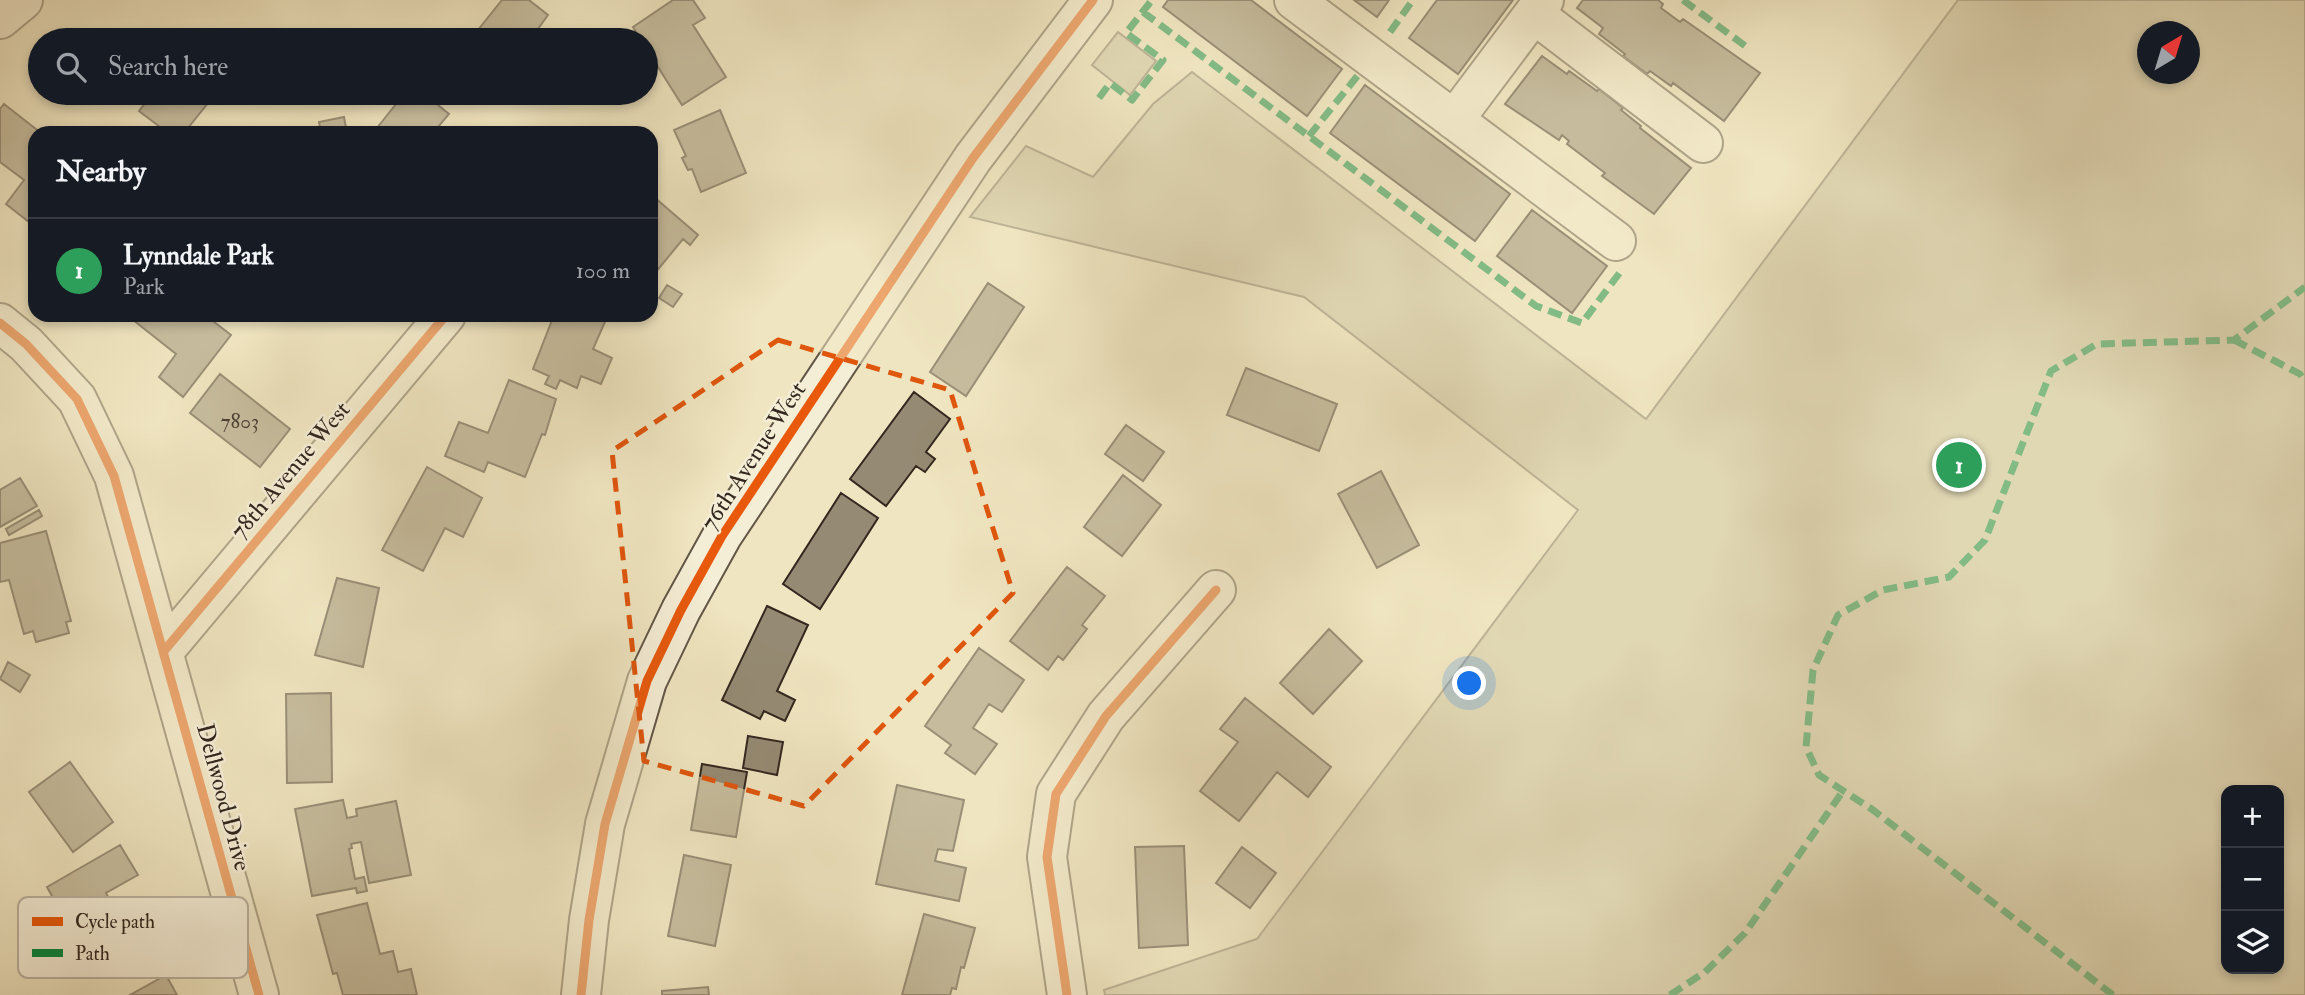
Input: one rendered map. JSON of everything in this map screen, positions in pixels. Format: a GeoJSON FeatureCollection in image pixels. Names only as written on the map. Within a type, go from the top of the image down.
{"type":"FeatureCollection","features":[{"type":"Feature","properties":{"kind":"street"},"geometry":{"type":"LineString","coordinates":[[0,19],[23,0]]}},
{"type":"Feature","properties":{"kind":"street","name":"76th Avenue West"},"geometry":{"type":"LineString","coordinates":[[581,995],[589,920],[605,824],[647,681],[681,610],[722,536],[973,158],[1093,0]]}},
{"type":"Feature","properties":{"kind":"street"},"geometry":{"type":"LineString","coordinates":[[1294,0],[1616,240]]}},
{"type":"Feature","properties":{"kind":"street"},"geometry":{"type":"LineString","coordinates":[[1454,120],[1539,7],[1703,143]]}},
{"type":"Feature","properties":{"kind":"street","name":"78th Avenue West"},"geometry":{"type":"LineString","coordinates":[[164,651],[440,322]]}},
{"type":"Feature","properties":{"kind":"street","name":"Dellwood Drive"},"geometry":{"type":"LineString","coordinates":[[0,323],[26,344],[77,399],[114,476],[232,897]]}},
{"type":"Feature","properties":{"kind":"street"},"geometry":{"type":"LineString","coordinates":[[1067,995],[1047,857],[1056,794],[1107,716],[1216,590]]}},
{"type":"Feature","properties":{"kind":"street","name":"Dellwood Drive"},"geometry":{"type":"LineString","coordinates":[[248,955],[259,995]]}},
{"type":"Feature","properties":{"kind":"highlighted area"},"geometry":{"type":"Polygon","coordinates":[[[778,340],[950,390],[1013,593],[804,806],[644,761],[612,451],[778,340]]]}},
{"type":"Feature","properties":{"kind":"shaded area"},"geometry":{"type":"Polygon","coordinates":[[[1958,0],[2305,0],[2305,995],[1105,995],[1104,990],[1257,939],[1578,510],[1304,297],[970,217],[1026,146],[1093,177],[1153,104],[1192,72],[1646,419],[1958,0]]]}},
{"type":"Feature","properties":{"kind":"shaded area"},"geometry":{"type":"Polygon","coordinates":[[[1118,32],[1156,61],[1130,95],[1092,65],[1118,32]]]}},
{"type":"Feature","properties":{"kind":"building"},"geometry":{"type":"Polygon","coordinates":[[[502,0],[529,0],[548,15],[539,28],[480,28],[502,0]]]}},
{"type":"Feature","properties":{"kind":"building"},"geometry":{"type":"Polygon","coordinates":[[[673,0],[693,0],[705,18],[693,25],[726,77],[682,105],[658,67],[658,28],[633,27],[673,0]]]}},
{"type":"Feature","properties":{"kind":"building"},"geometry":{"type":"Polygon","coordinates":[[[1168,0],[1251,0],[1342,69],[1307,116],[1163,7],[1168,0]]]}},
{"type":"Feature","properties":{"kind":"building"},"geometry":{"type":"Polygon","coordinates":[[[1354,0],[1389,0],[1377,17],[1354,0]]]}},
{"type":"Feature","properties":{"kind":"building"},"geometry":{"type":"Polygon","coordinates":[[[1437,0],[1513,0],[1458,74],[1409,38],[1437,0]]]}},
{"type":"Feature","properties":{"kind":"building"},"geometry":{"type":"Polygon","coordinates":[[[1583,0],[1658,0],[1663,4],[1661,8],[1680,22],[1683,19],[1760,73],[1724,121],[1673,83],[1671,86],[1650,71],[1647,74],[1623,56],[1625,54],[1599,34],[1603,28],[1577,8],[1583,0]]]}},
{"type":"Feature","properties":{"kind":"building"},"geometry":{"type":"Polygon","coordinates":[[[1542,56],[1567,74],[1569,71],[1597,91],[1599,89],[1623,108],[1621,110],[1641,126],[1640,128],[1691,168],[1654,214],[1602,176],[1605,173],[1567,144],[1569,141],[1562,135],[1559,140],[1505,104],[1542,56]]]}},
{"type":"Feature","properties":{"kind":"building"},"geometry":{"type":"Polygon","coordinates":[[[1365,85],[1510,194],[1475,241],[1330,133],[1365,85]]]}},
{"type":"Feature","properties":{"kind":"building"},"geometry":{"type":"Polygon","coordinates":[[[4,104],[32,126],[28,126],[28,221],[6,204],[24,180],[0,162],[0,109],[4,104]]]}},
{"type":"Feature","properties":{"kind":"building"},"geometry":{"type":"Polygon","coordinates":[[[144,105],[206,105],[190,126],[159,126],[139,111],[144,105]]]}},
{"type":"Feature","properties":{"kind":"building"},"geometry":{"type":"Polygon","coordinates":[[[395,105],[438,105],[449,114],[439,126],[379,126],[395,105]]]}},
{"type":"Feature","properties":{"kind":"building"},"geometry":{"type":"Polygon","coordinates":[[[720,110],[746,173],[701,192],[692,169],[688,170],[682,158],[686,156],[674,130],[720,110]]]}},
{"type":"Feature","properties":{"kind":"building"},"geometry":{"type":"Polygon","coordinates":[[[344,117],[346,126],[320,126],[319,122],[344,117]]]}},
{"type":"Feature","properties":{"kind":"building"},"geometry":{"type":"Polygon","coordinates":[[[658,200],[698,235],[690,245],[683,239],[658,269],[658,200]]]}},
{"type":"Feature","properties":{"kind":"building"},"geometry":{"type":"Polygon","coordinates":[[[1532,210],[1607,266],[1572,313],[1497,256],[1532,210]]]}},
{"type":"Feature","properties":{"kind":"building"},"geometry":{"type":"Polygon","coordinates":[[[988,283],[1024,307],[966,396],[930,372],[988,283]]]}},
{"type":"Feature","properties":{"kind":"building"},"geometry":{"type":"Polygon","coordinates":[[[667,285],[682,294],[673,307],[659,298],[667,285]]]}},
{"type":"Feature","properties":{"kind":"building"},"geometry":{"type":"Polygon","coordinates":[[[136,322],[214,322],[231,335],[183,397],[159,377],[176,354],[136,322]]]}},
{"type":"Feature","properties":{"kind":"building"},"geometry":{"type":"Polygon","coordinates":[[[551,322],[605,322],[593,349],[612,358],[601,384],[581,376],[577,388],[560,380],[556,389],[545,384],[549,376],[533,369],[551,322]]]}},
{"type":"Feature","properties":{"kind":"building"},"geometry":{"type":"Polygon","coordinates":[[[1246,368],[1337,404],[1319,451],[1227,415],[1246,368]]]}},
{"type":"Feature","properties":{"kind":"building"},"geometry":{"type":"Polygon","coordinates":[[[220,374],[290,429],[260,467],[190,413],[220,374]]]}},
{"type":"Feature","properties":{"kind":"building"},"geometry":{"type":"Polygon","coordinates":[[[509,380],[556,399],[545,435],[542,434],[525,477],[488,462],[484,472],[445,456],[459,422],[488,433],[509,380]]]}},
{"type":"Feature","properties":{"kind":"building"},"geometry":{"type":"Polygon","coordinates":[[[914,392],[950,419],[926,452],[935,459],[925,472],[916,466],[886,506],[850,479],[914,392]]]}},
{"type":"Feature","properties":{"kind":"building"},"geometry":{"type":"Polygon","coordinates":[[[1126,425],[1164,452],[1143,481],[1105,454],[1126,425]]]}},
{"type":"Feature","properties":{"kind":"building"},"geometry":{"type":"Polygon","coordinates":[[[427,467],[482,498],[463,537],[445,528],[423,571],[382,550],[427,467]]]}},
{"type":"Feature","properties":{"kind":"building"},"geometry":{"type":"Polygon","coordinates":[[[1381,471],[1419,545],[1377,568],[1338,494],[1381,471]]]}},
{"type":"Feature","properties":{"kind":"building"},"geometry":{"type":"Polygon","coordinates":[[[1123,475],[1161,505],[1122,556],[1084,527],[1123,475]]]}},
{"type":"Feature","properties":{"kind":"building"},"geometry":{"type":"Polygon","coordinates":[[[20,478],[37,506],[0,527],[0,490],[20,478]]]}},
{"type":"Feature","properties":{"kind":"building"},"geometry":{"type":"Polygon","coordinates":[[[841,493],[878,518],[820,609],[783,584],[841,493]]]}},
{"type":"Feature","properties":{"kind":"building"},"geometry":{"type":"Polygon","coordinates":[[[39,510],[42,516],[9,535],[6,529],[39,510]]]}},
{"type":"Feature","properties":{"kind":"building"},"geometry":{"type":"Polygon","coordinates":[[[46,531],[71,621],[66,622],[69,633],[36,642],[33,631],[24,634],[9,580],[0,582],[0,543],[46,531]]]}},
{"type":"Feature","properties":{"kind":"building"},"geometry":{"type":"Polygon","coordinates":[[[1067,567],[1105,596],[1082,625],[1087,629],[1063,660],[1058,656],[1048,670],[1010,641],[1067,567]]]}},
{"type":"Feature","properties":{"kind":"building"},"geometry":{"type":"Polygon","coordinates":[[[337,578],[379,588],[363,667],[315,655],[337,578]]]}},
{"type":"Feature","properties":{"kind":"building"},"geometry":{"type":"Polygon","coordinates":[[[767,606],[808,625],[777,691],[795,700],[785,721],[764,711],[760,719],[722,700],[767,606]]]}},
{"type":"Feature","properties":{"kind":"building"},"geometry":{"type":"Polygon","coordinates":[[[1329,629],[1362,661],[1313,714],[1280,683],[1329,629]]]}},
{"type":"Feature","properties":{"kind":"building"},"geometry":{"type":"Polygon","coordinates":[[[979,648],[1024,680],[1002,712],[989,704],[973,728],[997,744],[975,774],[945,753],[951,745],[925,726],[979,648]]]}},
{"type":"Feature","properties":{"kind":"building"},"geometry":{"type":"Polygon","coordinates":[[[8,662],[30,675],[20,692],[0,679],[8,662]]]}},
{"type":"Feature","properties":{"kind":"building"},"geometry":{"type":"Polygon","coordinates":[[[331,693],[332,782],[287,783],[286,694],[331,693]]]}},
{"type":"Feature","properties":{"kind":"building"},"geometry":{"type":"Polygon","coordinates":[[[1245,698],[1331,767],[1308,797],[1277,772],[1239,821],[1200,791],[1238,742],[1220,729],[1245,698]]]}},
{"type":"Feature","properties":{"kind":"building"},"geometry":{"type":"Polygon","coordinates":[[[748,736],[783,742],[777,775],[743,768],[748,736]]]}},
{"type":"Feature","properties":{"kind":"building"},"geometry":{"type":"Polygon","coordinates":[[[70,762],[113,822],[73,852],[29,792],[70,762]]]}},
{"type":"Feature","properties":{"kind":"building"},"geometry":{"type":"Polygon","coordinates":[[[702,764],[747,772],[736,837],[691,830],[702,764]]]}},
{"type":"Feature","properties":{"kind":"building"},"geometry":{"type":"Polygon","coordinates":[[[897,785],[964,800],[953,851],[938,849],[935,861],[966,868],[959,901],[876,884],[897,785]]]}},
{"type":"Feature","properties":{"kind":"building"},"geometry":{"type":"Polygon","coordinates":[[[343,800],[347,818],[357,816],[356,809],[396,801],[411,875],[369,883],[361,842],[351,844],[352,848],[349,849],[355,879],[364,877],[367,891],[357,893],[356,888],[312,896],[295,809],[343,800]]]}},
{"type":"Feature","properties":{"kind":"building"},"geometry":{"type":"Polygon","coordinates":[[[120,845],[138,875],[106,893],[108,897],[53,897],[47,887],[120,845]]]}},
{"type":"Feature","properties":{"kind":"building"},"geometry":{"type":"Polygon","coordinates":[[[1184,846],[1188,945],[1139,948],[1135,847],[1184,846]]]}},
{"type":"Feature","properties":{"kind":"building"},"geometry":{"type":"Polygon","coordinates":[[[1242,847],[1276,873],[1250,908],[1216,883],[1242,847]]]}},
{"type":"Feature","properties":{"kind":"building"},"geometry":{"type":"Polygon","coordinates":[[[684,855],[731,865],[715,946],[668,936],[684,855]]]}},
{"type":"Feature","properties":{"kind":"building"},"geometry":{"type":"Polygon","coordinates":[[[367,903],[380,954],[393,951],[398,972],[411,969],[417,995],[343,995],[337,973],[333,974],[317,915],[367,903]]]}},
{"type":"Feature","properties":{"kind":"building"},"geometry":{"type":"Polygon","coordinates":[[[924,914],[975,928],[964,968],[961,967],[956,989],[952,988],[950,995],[902,995],[924,914]]]}},
{"type":"Feature","properties":{"kind":"building"},"geometry":{"type":"Polygon","coordinates":[[[161,978],[168,978],[177,995],[130,995],[161,978]]]}},
{"type":"Feature","properties":{"kind":"building"},"geometry":{"type":"Polygon","coordinates":[[[708,987],[709,995],[662,995],[662,991],[708,987]]]}},
{"type":"Feature","properties":{"kind":"marked path"},"geometry":{"type":"LineString","coordinates":[[1099,98],[1110,83],[1132,100],[1163,60],[1126,33],[1152,0]]}},
{"type":"Feature","properties":{"kind":"marked path"},"geometry":{"type":"LineString","coordinates":[[1390,32],[1413,0]]}},
{"type":"Feature","properties":{"kind":"marked path"},"geometry":{"type":"LineString","coordinates":[[1683,0],[1748,48]]}},
{"type":"Feature","properties":{"kind":"marked path"},"geometry":{"type":"LineString","coordinates":[[1143,12],[1536,306],[1582,323],[1621,271]]}},
{"type":"Feature","properties":{"kind":"marked path"},"geometry":{"type":"LineString","coordinates":[[1309,136],[1359,74]]}},
{"type":"Feature","properties":{"kind":"marked path"},"geometry":{"type":"LineString","coordinates":[[2113,995],[1873,810],[1819,775],[1806,747],[1813,670],[1838,615],[1883,590],[1949,577],[1985,540],[2051,371],[2097,344],[2234,340],[2305,287]]}},
{"type":"Feature","properties":{"kind":"marked path"},"geometry":{"type":"LineString","coordinates":[[2234,340],[2300,374],[2305,382]]}},
{"type":"Feature","properties":{"kind":"marked path"},"geometry":{"type":"LineString","coordinates":[[1670,995],[1705,972],[1745,933],[1843,791]]}},
{"type":"Feature","properties":{"kind":"cycle path"},"geometry":{"type":"LineString","coordinates":[[581,995],[589,920],[605,824],[647,681],[681,610],[722,536],[973,158],[1093,0]]}},
{"type":"Feature","properties":{"kind":"cycle path"},"geometry":{"type":"LineString","coordinates":[[164,651],[440,322]]}},
{"type":"Feature","properties":{"kind":"cycle path"},"geometry":{"type":"LineString","coordinates":[[0,323],[26,344],[77,399],[114,476],[232,897]]}},
{"type":"Feature","properties":{"kind":"cycle path"},"geometry":{"type":"LineString","coordinates":[[1067,995],[1047,857],[1056,794],[1106,716],[1216,590]]}},
{"type":"Feature","properties":{"kind":"cycle path"},"geometry":{"type":"LineString","coordinates":[[248,956],[259,995]]}},
{"type":"Feature","properties":{"kind":"place","name":"Lynndale Park"},"geometry":{"type":"Point","coordinates":[1959,465]}}]}
